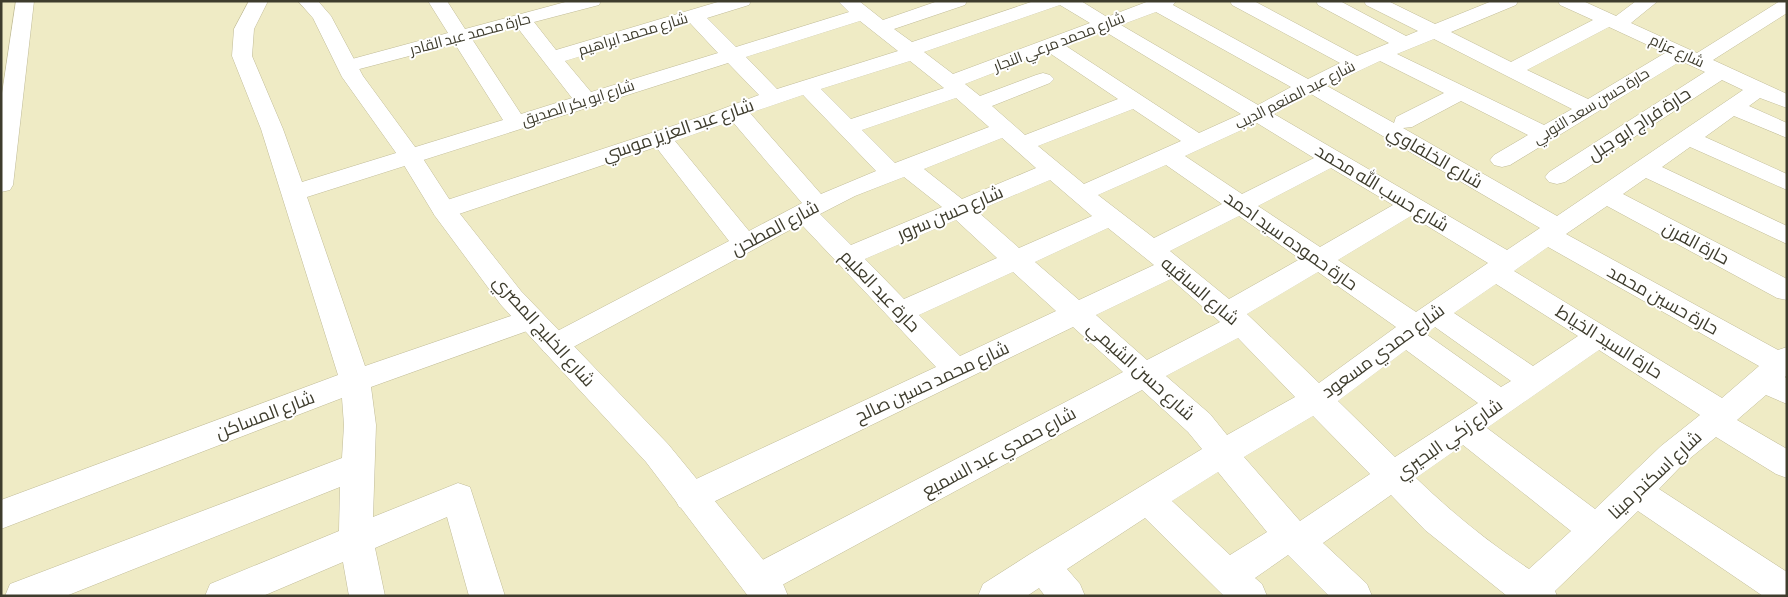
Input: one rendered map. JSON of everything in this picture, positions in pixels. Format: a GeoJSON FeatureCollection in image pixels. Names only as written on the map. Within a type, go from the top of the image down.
{"type":"FeatureCollection","features":[{"type":"Feature","properties":{"kind":"street"},"geometry":{"type":"LineString","coordinates":[[1,184],[25,1]]}},
{"type":"Feature","properties":{"kind":"street"},"geometry":{"type":"LineString","coordinates":[[259,1],[244,29],[242,56],[272,129],[355,381],[360,425],[357,466],[356,540],[367,596]]}},
{"type":"Feature","properties":{"kind":"street","name":"شارع الخليج المصري"},"geometry":{"type":"LineString","coordinates":[[307,1],[321,16],[353,77],[410,156],[444,210],[511,298],[657,453],[766,591]]}},
{"type":"Feature","properties":{"kind":"street"},"geometry":{"type":"LineString","coordinates":[[460,1],[439,4],[516,123]]}},
{"type":"Feature","properties":{"kind":"street","name":"شارع محمد ابراهيم"},"geometry":{"type":"LineString","coordinates":[[552,58],[742,1]]}},
{"type":"Feature","properties":{"kind":"street","name":"شارع ابو بكر الصديق"},"geometry":{"type":"LineString","coordinates":[[293,193],[732,55],[857,9],[958,1]]}},
{"type":"Feature","properties":{"kind":"street","name":"شارع عبد العزيز موسي"},"geometry":{"type":"LineString","coordinates":[[444,210],[717,119],[735,110],[911,52],[1053,1]]}},
{"type":"Feature","properties":{"kind":"street","name":"شارع حسب الله محمد"},"geometry":{"type":"LineString","coordinates":[[1067,1],[1411,206],[1501,267]]}},
{"type":"Feature","properties":{"kind":"street"},"geometry":{"type":"LineString","coordinates":[[1239,1],[1357,64]]}},
{"type":"Feature","properties":{"kind":"street"},"geometry":{"type":"LineString","coordinates":[[1324,1],[1405,44]]}},
{"type":"Feature","properties":{"kind":"street"},"geometry":{"type":"LineString","coordinates":[[1373,1],[1588,108]]}},
{"type":"Feature","properties":{"kind":"street","name":"شارع عبد المنعم الديب"},"geometry":{"type":"LineString","coordinates":[[1082,194],[1198,142],[1357,64],[1433,32],[1480,5],[1510,1]]}},
{"type":"Feature","properties":{"kind":"street","name":"شارع عزام"},"geometry":{"type":"LineString","coordinates":[[1567,1],[1787,102]]}},
{"type":"Feature","properties":{"kind":"street"},"geometry":{"type":"LineString","coordinates":[[1510,70],[1613,22],[1649,1]]}},
{"type":"Feature","properties":{"kind":"street","name":"حارة محمد عبد القادر"},"geometry":{"type":"LineString","coordinates":[[348,66],[579,3]]}},
{"type":"Feature","properties":{"kind":"street","name":"شارع محمد مرعي النجار"},"geometry":{"type":"LineString","coordinates":[[961,92],[1051,45],[1162,3]]}},
{"type":"Feature","properties":{"kind":"street","name":"شارع الخلفاوي"},"geometry":{"type":"LineString","coordinates":[[1162,3],[1310,87],[1552,231]]}},
{"type":"Feature","properties":{"kind":"street","name":"حارة حسن سعد النوبي"},"geometry":{"type":"LineString","coordinates":[[1502,160],[1588,108],[1787,5]]}},
{"type":"Feature","properties":{"kind":"street","name":"شارع الساقيه"},"geometry":{"type":"LineString","coordinates":[[857,9],[961,92],[1052,170],[1233,318],[1436,520],[1532,594]]}},
{"type":"Feature","properties":{"kind":"street"},"geometry":{"type":"LineString","coordinates":[[694,16],[773,97]]}},
{"type":"Feature","properties":{"kind":"street"},"geometry":{"type":"LineString","coordinates":[[522,20],[586,100]]}},
{"type":"Feature","properties":{"kind":"street"},"geometry":{"type":"LineString","coordinates":[[1051,45],[1198,142]]}},
{"type":"Feature","properties":{"kind":"street"},"geometry":{"type":"LineString","coordinates":[[1381,54],[1545,134]]}},
{"type":"Feature","properties":{"kind":"street","name":"حارة فراج ابو جبل"},"geometry":{"type":"LineString","coordinates":[[1565,172],[1720,71]]}},
{"type":"Feature","properties":{"kind":"street"},"geometry":{"type":"LineString","coordinates":[[847,128],[961,92],[1043,79]]}},
{"type":"Feature","properties":{"kind":"street","name":"شارع حسن الشيمي"},"geometry":{"type":"LineString","coordinates":[[807,87],[847,128],[899,170],[959,209],[1199,423],[1224,452],[1243,480],[1295,538],[1354,596]]}},
{"type":"Feature","properties":{"kind":"street","name":"شارع حمدي مسعود"},"geometry":{"type":"LineString","coordinates":[[996,596],[1147,499],[1224,452],[1316,400],[1375,360],[1418,324],[1759,89]]}},
{"type":"Feature","properties":{"kind":"street"},"geometry":{"type":"LineString","coordinates":[[1404,122],[1460,93]]}},
{"type":"Feature","properties":{"kind":"street","name":"شارع المطحن"},"geometry":{"type":"LineString","coordinates":[[554,345],[810,208],[899,170],[1135,100]]}},
{"type":"Feature","properties":{"kind":"street"},"geometry":{"type":"LineString","coordinates":[[1732,107],[1787,131]]}},
{"type":"Feature","properties":{"kind":"street","name":"حارة عبد العليم"},"geometry":{"type":"LineString","coordinates":[[735,110],[847,257],[956,370]]}},
{"type":"Feature","properties":{"kind":"street"},"geometry":{"type":"LineString","coordinates":[[661,138],[745,243]]}},
{"type":"Feature","properties":{"kind":"street"},"geometry":{"type":"LineString","coordinates":[[1688,138],[1787,183]]}},
{"type":"Feature","properties":{"kind":"street","name":"حارة حموده سيد احمد"},"geometry":{"type":"LineString","coordinates":[[1168,156],[1318,260],[1418,324]]}},
{"type":"Feature","properties":{"kind":"street","name":"شارع محمد حسين صالح"},"geometry":{"type":"LineString","coordinates":[[691,497],[1076,313],[1163,259],[1240,206],[1332,158]]}},
{"type":"Feature","properties":{"kind":"street"},"geometry":{"type":"LineString","coordinates":[[1644,168],[1787,236]]}},
{"type":"Feature","properties":{"kind":"street","name":"شارع حسن سرور"},"geometry":{"type":"LineString","coordinates":[[847,257],[1052,170]]}},
{"type":"Feature","properties":{"kind":"street","name":"حارة الفرن"},"geometry":{"type":"LineString","coordinates":[[1565,172],[1610,192],[1787,291]]}},
{"type":"Feature","properties":{"kind":"street","name":"شارع حمدي عبد السميع"},"geometry":{"type":"LineString","coordinates":[[766,591],[1146,374],[1318,260],[1411,206]]}},
{"type":"Feature","properties":{"kind":"street"},"geometry":{"type":"LineString","coordinates":[[900,312],[1111,217]]}},
{"type":"Feature","properties":{"kind":"street","name":"حارة حسين محمد"},"geometry":{"type":"LineString","coordinates":[[1552,231],[1779,374]]}},
{"type":"Feature","properties":{"kind":"street","name":"حارة السيد الخياط"},"geometry":{"type":"LineString","coordinates":[[1501,267],[1787,465]]}},
{"type":"Feature","properties":{"kind":"street","name":"شارع المساكن"},"geometry":{"type":"LineString","coordinates":[[1,515],[355,381],[531,319]]}},
{"type":"Feature","properties":{"kind":"street"},"geometry":{"type":"LineString","coordinates":[[1418,324],[1533,381]]}},
{"type":"Feature","properties":{"kind":"street"},"geometry":{"type":"LineString","coordinates":[[1418,324],[1500,403]]}},
{"type":"Feature","properties":{"kind":"street","name":"شارع زكي البحيري"},"geometry":{"type":"LineString","coordinates":[[1238,586],[1295,538],[1394,477],[1599,336]]}},
{"type":"Feature","properties":{"kind":"street","name":"شارع اسكندر مينا"},"geometry":{"type":"LineString","coordinates":[[1532,594],[1672,455],[1719,417],[1779,374]]}},
{"type":"Feature","properties":{"kind":"street"},"geometry":{"type":"LineString","coordinates":[[1464,428],[1596,530]]}},
{"type":"Feature","properties":{"kind":"street"},"geometry":{"type":"LineString","coordinates":[[23,596],[357,466]]}},
{"type":"Feature","properties":{"kind":"street"},"geometry":{"type":"LineString","coordinates":[[1636,492],[1787,592]]}},
{"type":"Feature","properties":{"kind":"street"},"geometry":{"type":"LineString","coordinates":[[223,596],[458,496],[487,596]]}},
{"type":"Feature","properties":{"kind":"street"},"geometry":{"type":"LineString","coordinates":[[1147,499],[1238,586]]}},
{"type":"Feature","properties":{"kind":"street"},"geometry":{"type":"LineString","coordinates":[[1042,565],[1067,596]]}}]}
